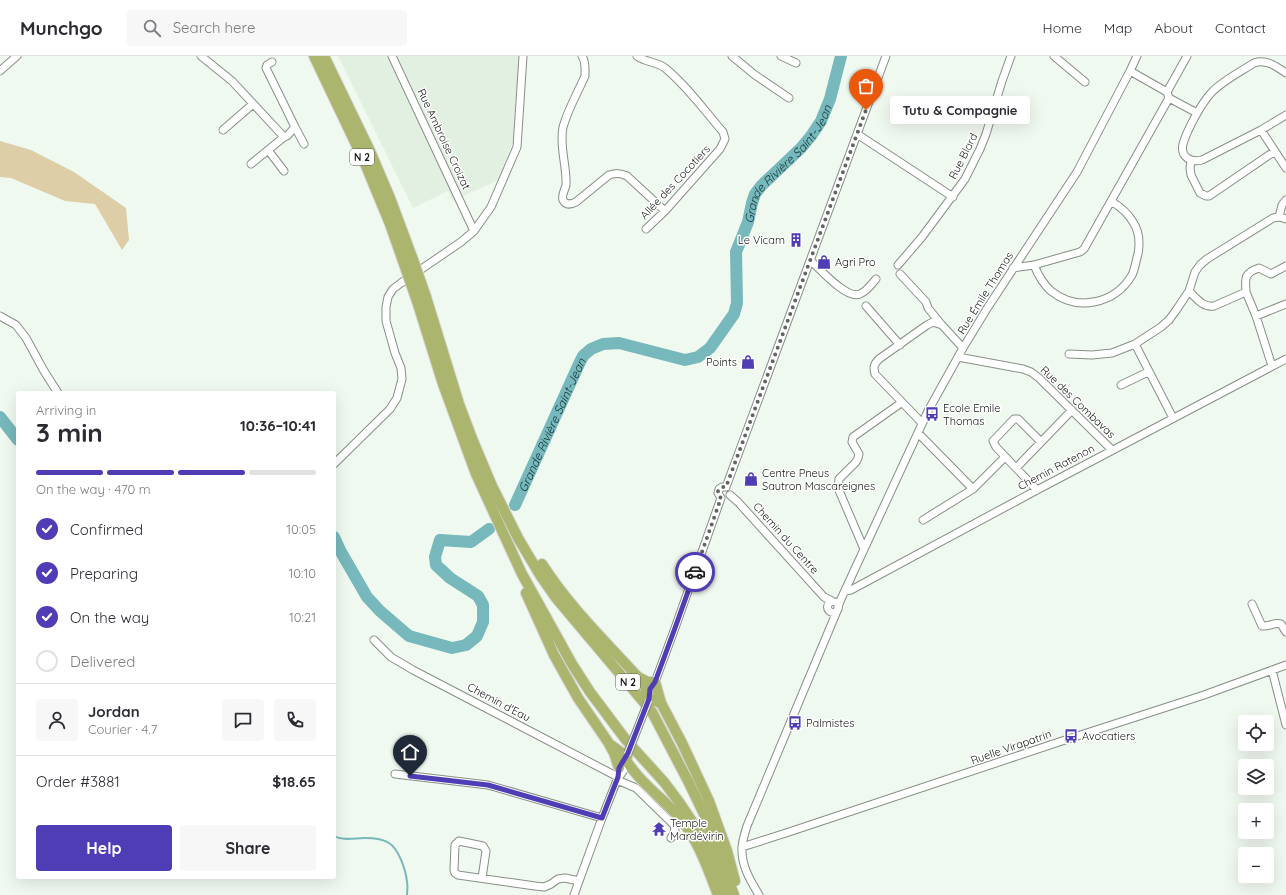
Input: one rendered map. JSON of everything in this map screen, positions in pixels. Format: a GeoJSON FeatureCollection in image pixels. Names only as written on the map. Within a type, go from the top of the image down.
{"type":"FeatureCollection","features":[{"type":"Feature","properties":{"kind":"highway","name":"N 2"},"geometry":{"type":"LineString","coordinates":[[324,56],[370,151],[390,198],[421,299],[473,441],[492,486],[518,538],[540,575],[556,598],[652,712],[704,814],[734,895]]}},
{"type":"Feature","properties":{"kind":"highway","name":"N 2"},"geometry":{"type":"LineString","coordinates":[[314,59],[364,161],[390,224],[408,259]]}},
{"type":"Feature","properties":{"kind":"highway","name":"N 2"},"geometry":{"type":"LineString","coordinates":[[421,299],[444,384],[476,474],[522,574],[572,664],[590,692],[626,740],[664,782],[692,820],[709,851],[725,895]]}},
{"type":"Feature","properties":{"kind":"highway"},"geometry":{"type":"LineString","coordinates":[[492,486],[545,570],[559,588],[582,616],[637,676],[645,687],[649,701],[661,703]]}},
{"type":"Feature","properties":{"kind":"highway"},"geometry":{"type":"LineString","coordinates":[[522,574],[526,594],[554,655],[581,703],[608,742],[622,769],[637,776],[673,810],[689,830],[718,895]]}},
{"type":"Feature","properties":{"kind":"highway"},"geometry":{"type":"LineString","coordinates":[[637,676],[648,682],[655,682],[661,703],[709,801],[727,851],[738,895]]}},
{"type":"Feature","properties":{"kind":"highway"},"geometry":{"type":"LineString","coordinates":[[608,742],[622,754],[622,769]]}},
{"type":"Feature","properties":{"kind":"street"},"geometry":{"type":"LineString","coordinates":[[0,71],[16,56]]}},
{"type":"Feature","properties":{"kind":"street"},"geometry":{"type":"LineString","coordinates":[[201,56],[232,81],[284,137]]}},
{"type":"Feature","properties":{"kind":"street"},"geometry":{"type":"LineString","coordinates":[[582,56],[586,68],[585,76],[563,128],[566,187],[563,200],[567,204],[572,204],[609,175],[621,173],[627,176],[665,212]]}},
{"type":"Feature","properties":{"kind":"street","name":"Allée des Cocotiers"},"geometry":{"type":"LineString","coordinates":[[638,56],[644,61],[653,62],[665,69],[690,93],[723,132],[725,139],[720,149],[665,212],[646,229]]}},
{"type":"Feature","properties":{"kind":"street"},"geometry":{"type":"LineString","coordinates":[[732,56],[755,75],[789,98]]}},
{"type":"Feature","properties":{"kind":"street"},"geometry":{"type":"LineString","coordinates":[[781,56],[796,63]]}},
{"type":"Feature","properties":{"kind":"street"},"geometry":{"type":"LineString","coordinates":[[726,487],[886,56]]}},
{"type":"Feature","properties":{"kind":"street","name":"Rue Blard"},"geometry":{"type":"LineString","coordinates":[[898,265],[953,197],[965,179],[980,149],[1011,56]]}},
{"type":"Feature","properties":{"kind":"street"},"geometry":{"type":"LineString","coordinates":[[1054,56],[1085,82]]}},
{"type":"Feature","properties":{"kind":"street","name":"Rue Émile Thomas"},"geometry":{"type":"LineString","coordinates":[[845,591],[928,411],[963,348],[1076,172],[1137,56]]}},
{"type":"Feature","properties":{"kind":"street"},"geometry":{"type":"LineString","coordinates":[[1013,268],[1034,266],[1080,252],[1084,249],[1168,95],[1187,56]]}},
{"type":"Feature","properties":{"kind":"street","name":"Rue Ambroise Croizat"},"geometry":{"type":"LineString","coordinates":[[396,57],[474,231]]}},
{"type":"Feature","properties":{"kind":"street"},"geometry":{"type":"LineString","coordinates":[[336,462],[390,409],[397,398],[402,379],[401,368],[386,321],[388,297],[393,289],[461,242],[474,231],[491,207],[517,147],[522,57]]}},
{"type":"Feature","properties":{"kind":"street"},"geometry":{"type":"LineString","coordinates":[[1286,73],[1263,61],[1254,63],[1219,86],[1211,93],[1197,112],[1182,146],[1184,153],[1191,161],[1196,162],[1202,160],[1262,130],[1286,115]]}},
{"type":"Feature","properties":{"kind":"street"},"geometry":{"type":"LineString","coordinates":[[272,62],[267,65],[266,68],[304,144]]}},
{"type":"Feature","properties":{"kind":"street"},"geometry":{"type":"LineString","coordinates":[[1130,71],[1197,112]]}},
{"type":"Feature","properties":{"kind":"street"},"geometry":{"type":"LineString","coordinates":[[223,130],[253,104]]}},
{"type":"Feature","properties":{"kind":"street"},"geometry":{"type":"LineString","coordinates":[[251,164],[287,136],[295,127]]}},
{"type":"Feature","properties":{"kind":"street"},"geometry":{"type":"LineString","coordinates":[[1262,130],[1286,168]]}},
{"type":"Feature","properties":{"kind":"street","name":"Rue Blard"},"geometry":{"type":"LineString","coordinates":[[857,134],[953,197]]}},
{"type":"Feature","properties":{"kind":"street"},"geometry":{"type":"LineString","coordinates":[[268,150],[284,170]]}},
{"type":"Feature","properties":{"kind":"street"},"geometry":{"type":"LineString","coordinates":[[1191,161],[1191,175],[1200,192],[1203,195],[1209,196],[1275,151]]}},
{"type":"Feature","properties":{"kind":"street"},"geometry":{"type":"LineString","coordinates":[[1069,354],[1092,355],[1112,352],[1135,344],[1161,327],[1169,320],[1189,291],[1195,272],[1200,264],[1267,220],[1273,218],[1283,218],[1282,205],[1286,200]]}},
{"type":"Feature","properties":{"kind":"street"},"geometry":{"type":"LineString","coordinates":[[1034,266],[1041,280],[1050,290],[1062,298],[1077,303],[1093,303],[1106,298],[1120,289],[1132,274],[1139,247],[1138,233],[1134,222],[1111,201]]}},
{"type":"Feature","properties":{"kind":"street"},"geometry":{"type":"LineString","coordinates":[[811,261],[842,289],[852,295],[863,294],[876,279]]}},
{"type":"Feature","properties":{"kind":"street"},"geometry":{"type":"LineString","coordinates":[[1272,366],[1256,316],[1246,292],[1245,282],[1246,275],[1251,271],[1259,268],[1271,274],[1286,266]]}},
{"type":"Feature","properties":{"kind":"street"},"geometry":{"type":"LineString","coordinates":[[900,274],[926,302],[928,308],[963,348]]}},
{"type":"Feature","properties":{"kind":"street"},"geometry":{"type":"LineString","coordinates":[[1189,291],[1199,301],[1210,307],[1219,305],[1246,292]]}},
{"type":"Feature","properties":{"kind":"street"},"geometry":{"type":"LineString","coordinates":[[1256,316],[1286,304]]}},
{"type":"Feature","properties":{"kind":"street"},"geometry":{"type":"LineString","coordinates":[[866,306],[900,345]]}},
{"type":"Feature","properties":{"kind":"street"},"geometry":{"type":"LineString","coordinates":[[0,316],[16,325],[26,338],[57,391]]}},
{"type":"Feature","properties":{"kind":"street"},"geometry":{"type":"LineString","coordinates":[[922,423],[875,374],[873,369],[874,365],[879,359],[933,322],[942,325]]}},
{"type":"Feature","properties":{"kind":"street"},"geometry":{"type":"LineString","coordinates":[[1135,344],[1148,372],[1173,418]]}},
{"type":"Feature","properties":{"kind":"street","name":"Rue des Combavas"},"geometry":{"type":"LineString","coordinates":[[958,357],[1023,369],[1031,372],[1047,385],[1112,450]]}},
{"type":"Feature","properties":{"kind":"street","name":"Chemin Ratenon"},"geometry":{"type":"LineString","coordinates":[[845,591],[851,590],[1112,450],[1286,359]]}},
{"type":"Feature","properties":{"kind":"street"},"geometry":{"type":"LineString","coordinates":[[1121,385],[1148,372]]}},
{"type":"Feature","properties":{"kind":"street"},"geometry":{"type":"LineString","coordinates":[[864,549],[838,488],[838,482],[858,458],[859,454],[852,442],[853,437],[901,402]]}},
{"type":"Feature","properties":{"kind":"street"},"geometry":{"type":"LineString","coordinates":[[1016,468],[1072,410]]}},
{"type":"Feature","properties":{"kind":"street"},"geometry":{"type":"LineString","coordinates":[[1037,490],[996,447],[993,440],[1014,419],[1018,419],[1041,442]]}},
{"type":"Feature","properties":{"kind":"street"},"geometry":{"type":"LineString","coordinates":[[918,434],[973,490]]}},
{"type":"Feature","properties":{"kind":"street"},"geometry":{"type":"LineString","coordinates":[[923,520],[973,490],[1005,457]]}},
{"type":"Feature","properties":{"kind":"street"},"geometry":{"type":"LineString","coordinates":[[721,498],[725,499],[730,495],[729,489],[726,487]]}},
{"type":"Feature","properties":{"kind":"street"},"geometry":{"type":"LineString","coordinates":[[574,895],[602,818],[649,701],[650,689],[655,682],[721,498],[718,493],[719,489],[726,487]]}},
{"type":"Feature","properties":{"kind":"street","name":"Chemin du Centre"},"geometry":{"type":"LineString","coordinates":[[730,495],[824,598],[837,604]]}},
{"type":"Feature","properties":{"kind":"street"},"geometry":{"type":"LineString","coordinates":[[827,609],[833,613],[845,591]]}},
{"type":"Feature","properties":{"kind":"street","name":"Chemin du Centre"},"geometry":{"type":"LineString","coordinates":[[824,598],[827,609]]}},
{"type":"Feature","properties":{"kind":"street"},"geometry":{"type":"LineString","coordinates":[[759,895],[742,861],[742,847],[747,826],[831,624],[837,604]]}},
{"type":"Feature","properties":{"kind":"street"},"geometry":{"type":"LineString","coordinates":[[1252,604],[1262,626],[1264,627],[1278,623],[1281,624],[1286,632]]}},
{"type":"Feature","properties":{"kind":"street"},"geometry":{"type":"LineString","coordinates":[[827,609],[831,624]]}},
{"type":"Feature","properties":{"kind":"street","name":"Chemin d'Eau"},"geometry":{"type":"LineString","coordinates":[[374,640],[391,657],[413,670],[622,769],[636,788],[674,825],[675,830],[671,838]]}},
{"type":"Feature","properties":{"kind":"street","name":"Ruelle Virapatrin"},"geometry":{"type":"LineString","coordinates":[[742,847],[1204,695],[1286,664]]}},
{"type":"Feature","properties":{"kind":"street"},"geometry":{"type":"LineString","coordinates":[[1272,670],[1286,724]]}},
{"type":"Feature","properties":{"kind":"street"},"geometry":{"type":"LineString","coordinates":[[395,774],[488,785],[602,818]]}},
{"type":"Feature","properties":{"kind":"street"},"geometry":{"type":"LineString","coordinates":[[482,878],[486,851],[485,848],[483,846],[459,841],[455,845],[454,870],[458,875],[544,887],[565,878],[579,881]]}},
{"type":"Feature","properties":{"kind":"shaded area"},"geometry":{"type":"Polygon","coordinates":[[[338,56],[520,56],[513,141],[498,180],[453,201],[448,191],[413,208],[338,56]]]}},
{"type":"Feature","properties":{"kind":"shaded area"},"geometry":{"type":"Polygon","coordinates":[[[0,141],[31,150],[74,172],[126,208],[129,240],[122,250],[95,204],[65,201],[11,178],[0,177],[0,141]]]}},
{"type":"Feature","properties":{"kind":"waterway","name":"Grande Rivière Saint-Jean"},"geometry":{"type":"LineString","coordinates":[[515,505],[579,364],[583,356],[591,349],[603,344],[619,343],[685,360],[698,357],[710,348],[734,314],[737,303],[736,252],[748,222],[755,194],[761,186],[801,148],[821,121],[830,99],[841,56]]}},
{"type":"Feature","properties":{"kind":"waterway","name":"Grande Rivière Saint-Jean"},"geometry":{"type":"LineString","coordinates":[[0,417],[16,437]]}},
{"type":"Feature","properties":{"kind":"waterway","name":"Grande Rivière Saint-Jean"},"geometry":{"type":"LineString","coordinates":[[336,541],[367,597],[380,611],[409,636],[452,648],[466,645],[477,636],[483,622],[483,605],[478,596],[450,578],[436,565],[435,557],[440,540],[471,542],[489,529]]}},
{"type":"Feature","properties":{"kind":"waterway"},"geometry":{"type":"LineString","coordinates":[[336,837],[345,839],[375,839],[384,841],[393,846],[404,866],[407,895]]}},
{"type":"Feature","properties":{"kind":"way so far"},"geometry":{"type":"LineString","coordinates":[[695,572],[721,498],[718,495],[718,491],[724,486],[726,487],[866,110]]}},
{"type":"Feature","properties":{"kind":"place","name":"Tutu & Compagnie"},"geometry":{"type":"Point","coordinates":[866,110]}},
{"type":"Feature","properties":{"kind":"place","name":"Le Vicam"},"geometry":{"type":"Point","coordinates":[796,240]}},
{"type":"Feature","properties":{"kind":"place","name":"Agri Pro"},"geometry":{"type":"Point","coordinates":[824,262]}},
{"type":"Feature","properties":{"kind":"place","name":"Points"},"geometry":{"type":"Point","coordinates":[748,362]}},
{"type":"Feature","properties":{"kind":"place","name":"Ecole Emile Thomas"},"geometry":{"type":"Point","coordinates":[932,414]}},
{"type":"Feature","properties":{"kind":"place","name":"Centre Pneus Sautron Mascareignes"},"geometry":{"type":"Point","coordinates":[751,479]}},
{"type":"Feature","properties":{"kind":"place","name":"Palmistes"},"geometry":{"type":"Point","coordinates":[795,723]}},
{"type":"Feature","properties":{"kind":"place","name":"Avocatiers"},"geometry":{"type":"Point","coordinates":[1071,736]}},
{"type":"Feature","properties":{"kind":"place","name":"Temple Mardévirin"},"geometry":{"type":"Point","coordinates":[659,829]}},
{"type":"Feature","properties":{"kind":"route"},"geometry":{"type":"LineString","coordinates":[[410,776],[488,785],[602,818],[618,777],[619,768],[628,753],[649,699],[650,689],[655,682],[695,572]]}}]}
